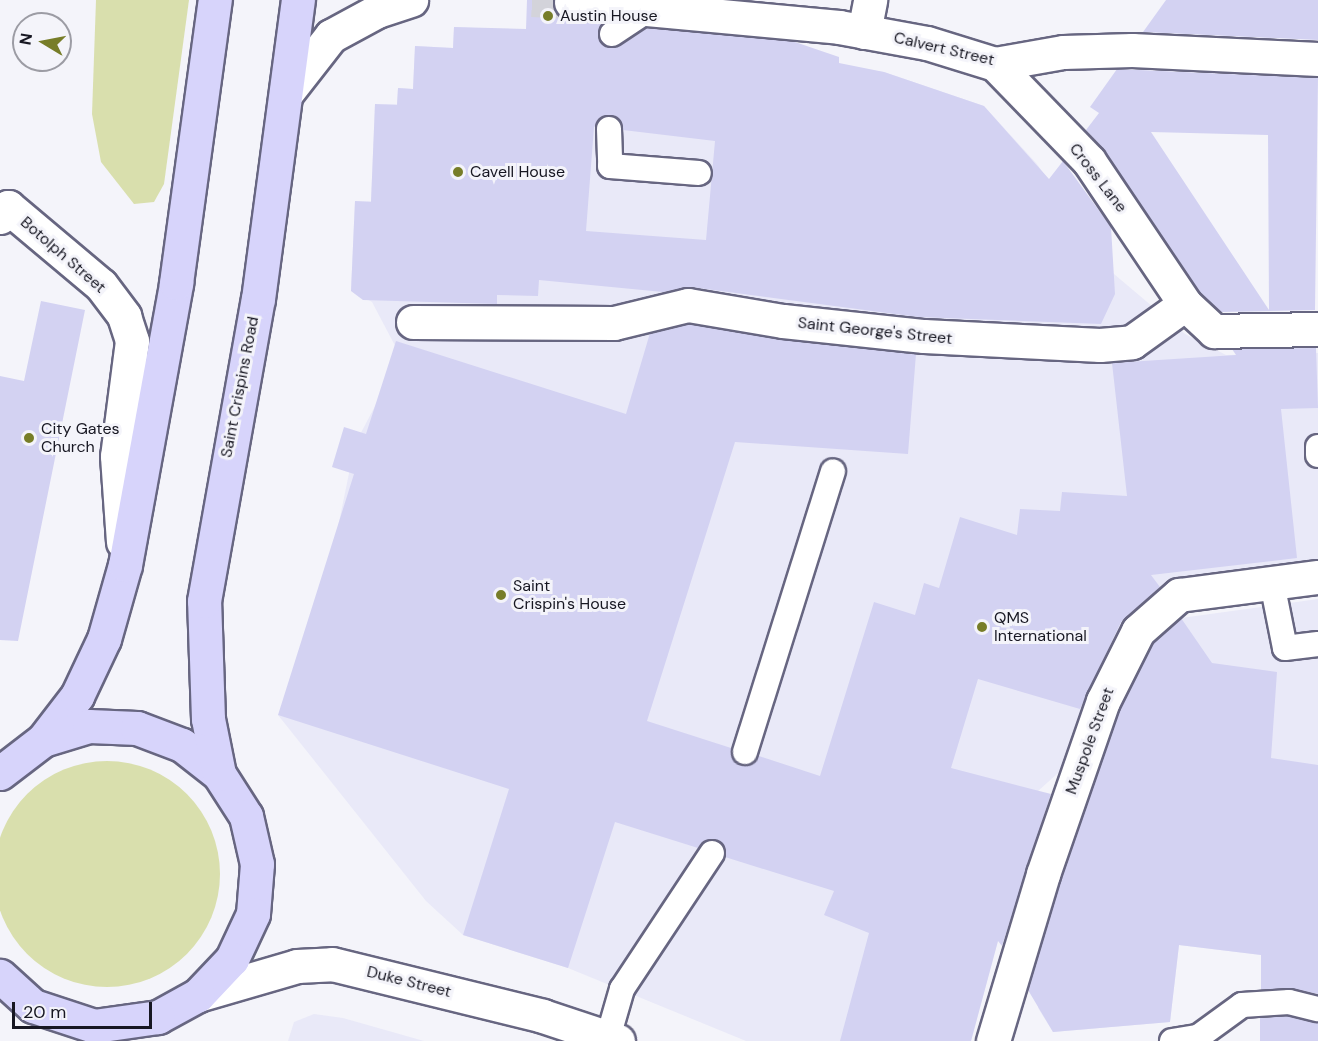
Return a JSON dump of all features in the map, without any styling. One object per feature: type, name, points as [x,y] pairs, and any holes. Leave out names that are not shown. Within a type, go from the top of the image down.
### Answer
[{"type":"main road","name":"Saint Crispins Road","points":[[0,773],[22,748],[77,696],[104,639],[125,565],[176,283],[215,0]]},
{"type":"main road","name":"Saint Crispins Road","points":[[219,774],[208,719],[204,601],[258,299],[288,91],[298,0]]},
{"type":"main road","name":"Saint Crispins Road","points":[[22,748],[89,726],[136,728],[182,745],[219,774],[246,816],[257,864],[253,914],[232,959],[198,995],[158,1017],[129,1041]]},
{"type":"main road","name":"Saint Crispins Road","points":[[0,976],[33,1006],[94,1026],[158,1017]]},
{"type":"street","points":[[288,91],[331,36],[377,11],[411,0]]},
{"type":"street","points":[[864,32],[870,0]]},
{"type":"street","name":"Calvert Street","points":[[571,2],[648,10],[711,8],[927,43],[995,64],[1063,52],[1132,50],[1318,59]]},
{"type":"street","name":"Cross Lane","points":[[995,64],[1089,161],[1185,304]]},
{"type":"street","name":"Botolph Street","points":[[0,218],[8,207],[101,285],[124,316],[132,341],[117,456],[125,565]]},
{"type":"street","name":"Saint George's Street","points":[[413,322],[614,323],[688,304],[783,321],[944,338],[1100,345],[1132,342],[1185,304]]},
{"type":"street","points":[[1185,304],[1214,331],[1318,329]]},
{"type":"street","name":"Muspole Street","points":[[993,1041],[1043,874],[1103,701],[1137,631],[1179,595],[1318,577]]},
{"type":"street","name":"Duke Street","points":[[198,995],[297,966],[332,964],[543,1016],[611,1040]]},
{"type":"lane","points":[[612,34],[648,10]]},
{"type":"lane","points":[[609,129],[609,166],[699,173]]},
{"type":"lane","points":[[1318,447],[1318,455]]},
{"type":"lane","points":[[745,752],[833,471]]},
{"type":"lane","points":[[1272,583],[1285,648],[1318,644]]},
{"type":"lane","points":[[611,1040],[622,989],[712,853]]},
{"type":"lane","points":[[1172,1041],[1198,1037],[1242,1005],[1289,1002],[1318,1009]]},
{"type":"shaded area","points":[[454,27],[658,37],[884,72],[984,106],[1037,164],[1114,274],[1185,334],[1226,355],[1318,353],[1318,575],[1177,594],[1123,691],[1181,618],[1318,599],[1318,962],[1179,945],[1170,1022],[1053,1032],[1038,1008],[1123,692],[1104,732],[1038,791],[971,1041],[746,1041],[568,968],[463,935],[426,901],[278,715],[304,693],[355,444],[401,357],[372,302],[351,291],[355,201],[371,201],[375,104],[397,104],[398,88],[413,89],[415,46],[453,48]]},
{"type":"shaded area","points":[[314,1014],[343,1018],[424,1041],[288,1041],[294,1022]]},
{"type":"green space","points":[[96,0],[189,0],[164,184],[154,202],[134,204],[101,162],[92,114]]},
{"type":"green space","points":[[107,761],[140,766],[150,770],[170,780],[187,794],[201,811],[211,831],[215,841],[220,874],[215,907],[211,917],[201,937],[187,954],[170,968],[150,978],[140,982],[107,987],[74,982],[64,978],[44,968],[27,954],[13,937],[3,917],[-1,907],[-6,874],[-1,841],[3,831],[13,811],[27,794],[44,780],[64,770],[74,766]]},
{"type":"building","points":[[527,0],[552,0],[561,18],[603,24],[598,35],[606,47],[619,46],[647,28],[792,41],[839,57],[839,63],[884,72],[984,106],[1049,179],[1063,161],[1111,227],[1115,294],[1101,324],[918,317],[691,287],[663,292],[539,280],[538,296],[497,295],[497,304],[363,300],[351,291],[355,201],[371,202],[375,104],[397,105],[398,88],[413,89],[415,46],[453,48],[454,27],[526,29]],"holes":[[[609,115],[621,121],[623,130],[715,141],[706,240],[586,231],[594,127]]]},
{"type":"building","points":[[1166,0],[1318,0],[1318,40],[1143,32]]},
{"type":"building","points":[[1117,69],[1318,78],[1315,310],[1221,312],[1199,292],[1105,151],[1086,130],[1099,113],[1090,107]],"holes":[[[1151,132],[1268,135],[1269,310]]]},
{"type":"building","name":"City Gates Church","points":[[41,301],[85,310],[18,641],[0,640],[0,376],[24,381]]},
{"type":"building","name":"Saint Crispin's House","points":[[689,324],[916,354],[908,454],[735,442],[647,721],[731,748],[734,761],[741,766],[754,763],[759,756],[820,776],[874,602],[915,615],[924,583],[939,588],[960,517],[1017,535],[1020,509],[1060,511],[1062,492],[1127,496],[1112,363],[1236,355],[1232,349],[1316,348],[1318,408],[1281,409],[1297,558],[1151,575],[1160,587],[1121,622],[1080,709],[978,679],[951,768],[1051,794],[1002,946],[998,941],[971,1041],[840,1041],[869,933],[824,915],[834,891],[725,857],[724,846],[713,839],[698,848],[615,822],[568,968],[463,935],[509,789],[278,715],[354,474],[332,467],[344,427],[366,434],[396,341],[626,414],[650,333]]},
{"type":"building","points":[[1181,618],[1212,663],[1277,672],[1271,758],[1318,765],[1318,994],[1288,988],[1261,990],[1261,955],[1179,945],[1170,1022],[1053,1032],[1028,990],[1061,880],[1120,708],[1153,643]]},
{"type":"building","points":[[1288,1016],[1318,1023],[1318,1041],[1260,1041],[1260,1018]]},
{"type":"tunnel","points":[[532,0],[571,2]]},
{"type":"place","name":"Austin House","points":[[548,16]]},
{"type":"place","name":"Cavell House","points":[[458,172]]},
{"type":"place","name":"City Gates Church","points":[[29,438]]},
{"type":"place","name":"Saint Crispin's House","points":[[501,595]]},
{"type":"place","name":"QMS International","points":[[982,627]]}]
